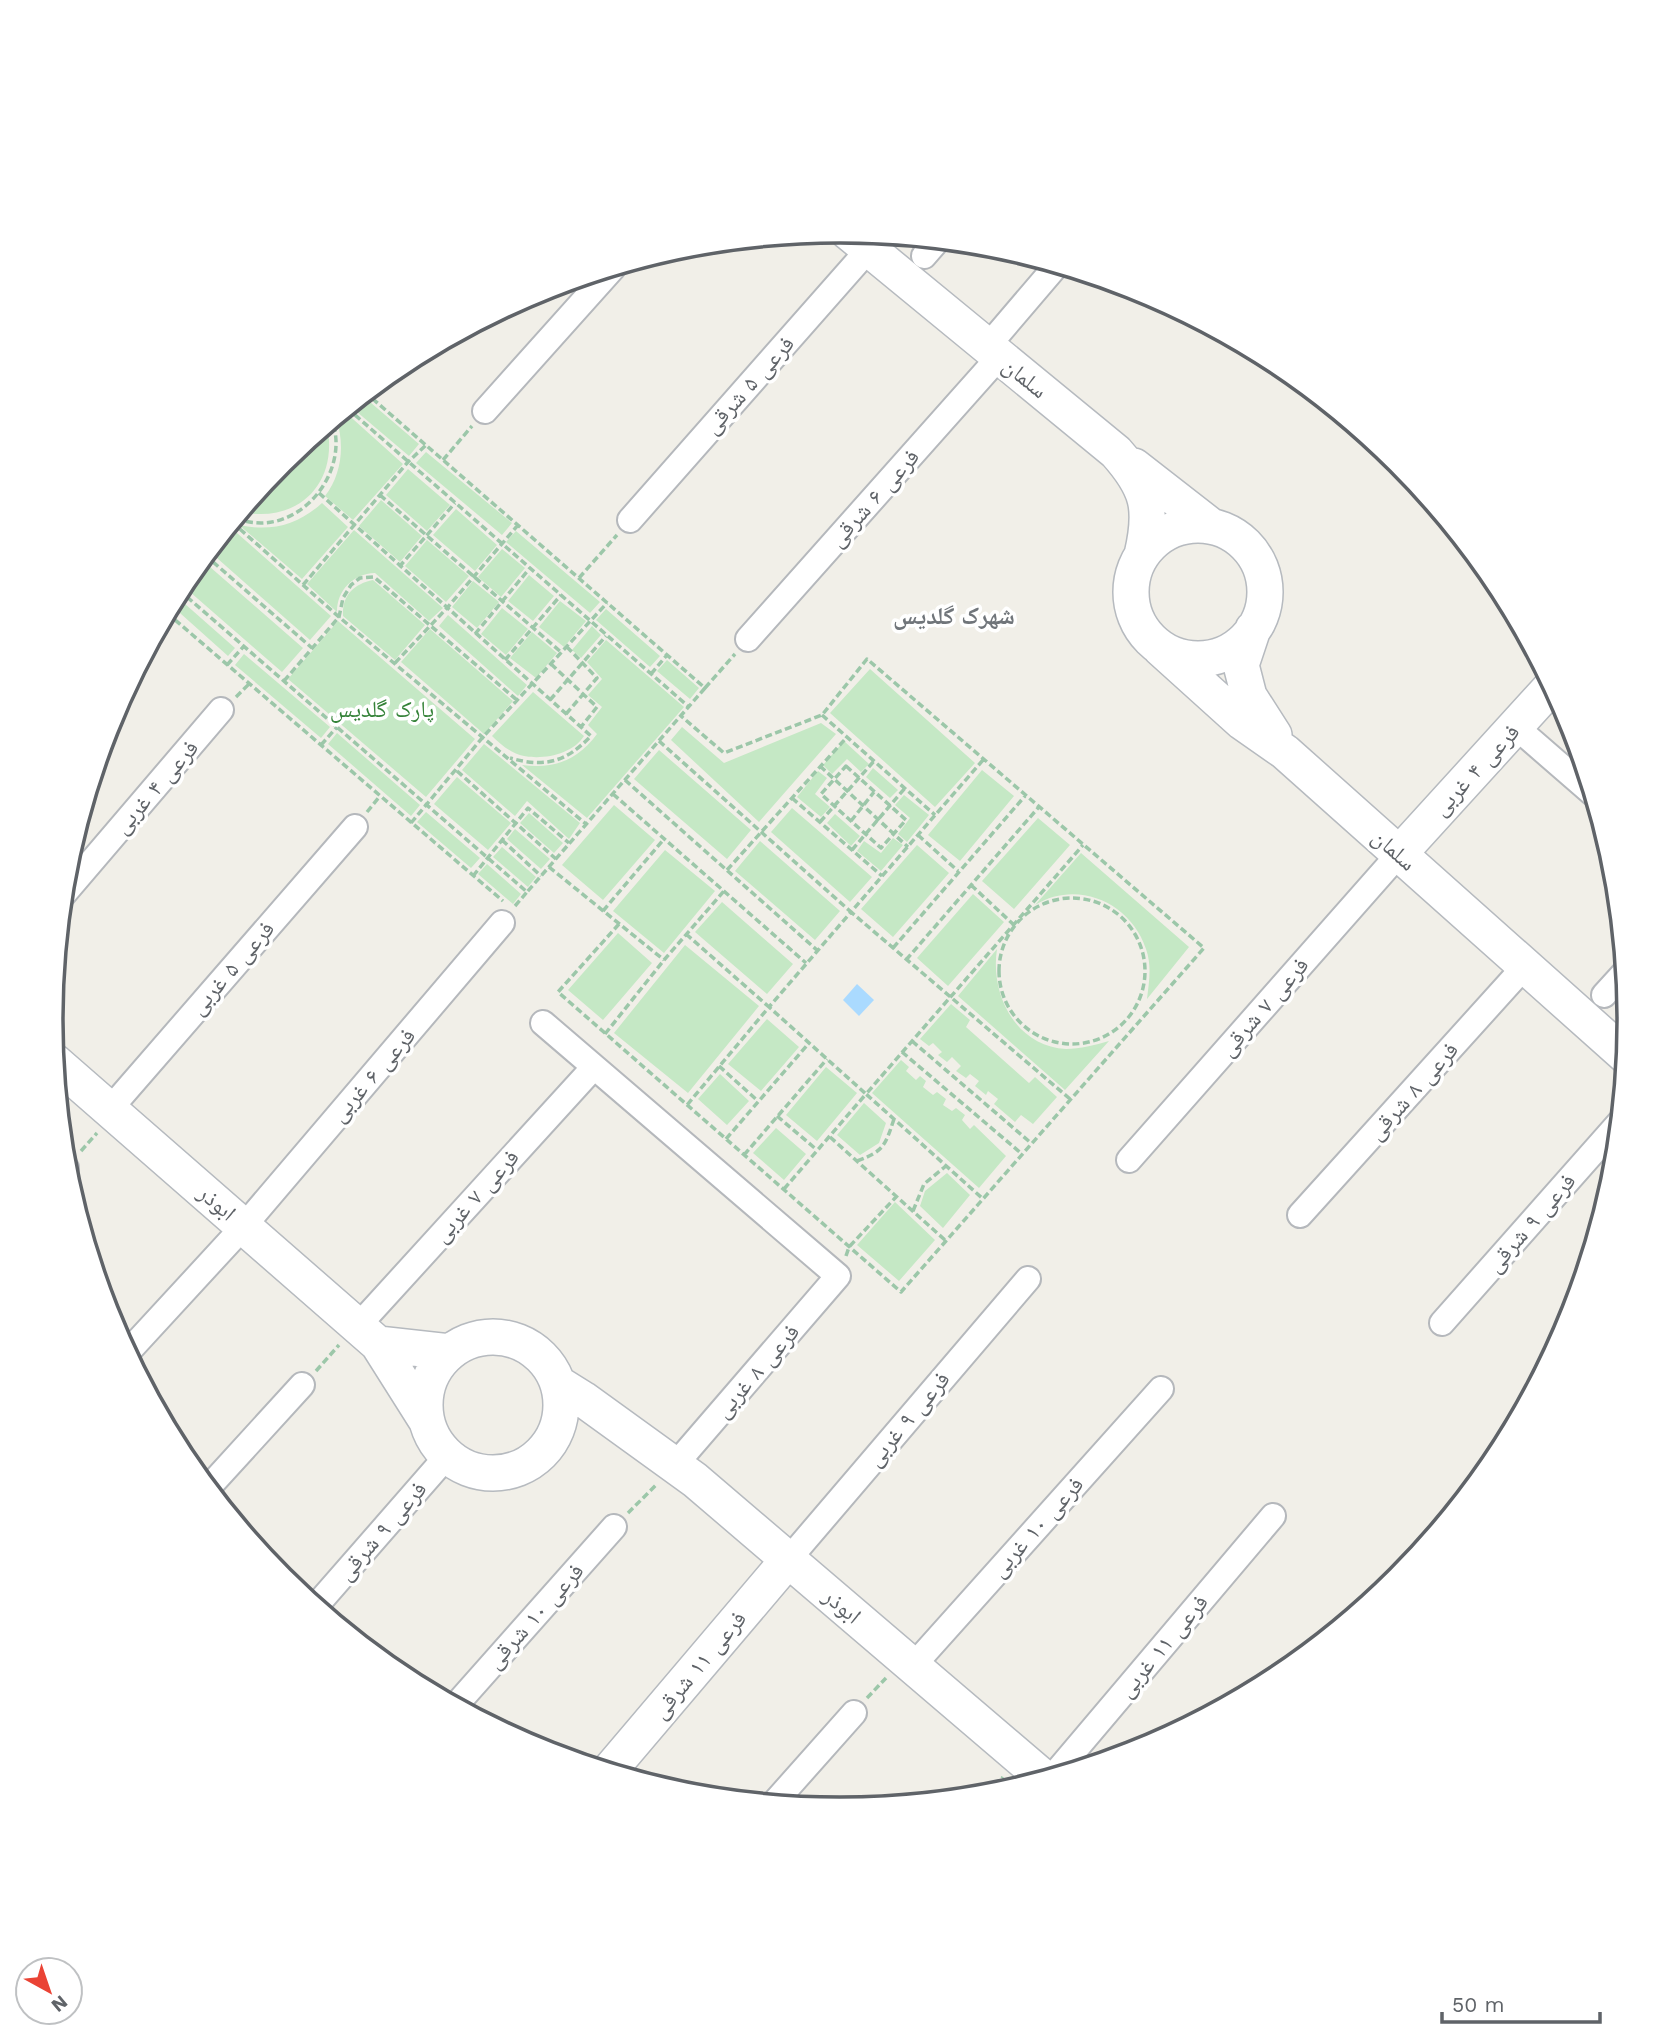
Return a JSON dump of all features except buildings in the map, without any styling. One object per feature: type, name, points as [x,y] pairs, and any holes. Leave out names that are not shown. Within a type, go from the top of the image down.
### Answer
[{"type":"street","name":"فرعی ۵ شرقی","points":[[630,520],[856,244]]},
{"type":"street","name":"سلمان","points":[[861,244],[1116,452],[1135,473],[1146,499],[1148,527],[1142,555]]},
{"type":"street","name":"فرعی ۶ شرقی","points":[[748,639],[993,352],[1052,272]]},
{"type":"street","points":[[485,411],[602,280]]},
{"type":"street","points":[[1116,452],[1211,526],[1231,534],[1248,548],[1260,566],[1265,587],[1262,609],[1241,665],[1249,696],[1285,752]]},
{"type":"street","points":[[1211,526],[1191,525],[1172,530],[1155,540],[1142,555],[1133,574],[1130,595],[1135,615],[1145,634],[1160,648],[1179,657],[1200,659],[1221,655],[1239,645],[1253,629]]},
{"type":"street","name":"سلمان","points":[[1160,648],[1242,722],[1285,752],[1616,1047]]},
{"type":"street","name":"فرعی ۴ غربی","points":[[1399,854],[1545,694]]},
{"type":"street","name":"فرعی ۴ غربی","points":[[76,880],[221,710]]},
{"type":"street","points":[[1516,727],[1580,782]]},
{"type":"street","name":"فرعی ۵ غربی","points":[[112,1112],[355,827]]},
{"type":"street","name":"فرعی ۷ شرقی","points":[[1129,1160],[1399,854]]},
{"type":"street","name":"فرعی ۶ غربی","points":[[244,1226],[503,912]]},
{"type":"street","name":"فرعی ۸ شرقی","points":[[1300,1215],[1525,966]]},
{"type":"street","points":[[1604,995],[1616,982]]},
{"type":"street","points":[[543,1023],[594,1067]]},
{"type":"street","name":"فرعی ۸ غربی","points":[[594,1067],[838,1276],[675,1465]]},
{"type":"street","name":"فرعی ۷ غربی","points":[[368,1335],[594,1067]]},
{"type":"street","name":"ابوذر","points":[[65,1071],[368,1335],[426,1420]]},
{"type":"street","name":"فرعی ۹ شرقی","points":[[1443,1323],[1608,1136]]},
{"type":"street","points":[[134,1345],[244,1226]]},
{"type":"street","name":"فرعی ۹ غربی","points":[[788,1560],[1028,1279]]},
{"type":"street","points":[[368,1335],[450,1352]]},
{"type":"street","points":[[491,1336],[513,1339],[533,1349],[549,1364],[559,1384],[561,1420],[554,1437],[542,1453],[525,1465],[505,1472],[484,1473],[464,1467],[447,1456],[434,1440],[426,1420],[425,1401],[429,1382],[437,1366],[450,1352],[469,1340],[491,1336]]},
{"type":"street","name":"ابوذر","points":[[559,1384],[675,1465],[1037,1772]]},
{"type":"street","points":[[215,1480],[302,1385]]},
{"type":"street","name":"فرعی ۱۰ غربی","points":[[908,1662],[1161,1389]]},
{"type":"street","points":[[554,1437],[608,1427],[636,1437]]},
{"type":"street","name":"فرعی ۹ شرقی","points":[[322,1599],[447,1456]]},
{"type":"street","name":"فرعی ۱۱ غربی","points":[[1062,1765],[1273,1516]]},
{"type":"street","name":"فرعی ۱۰ شرقی","points":[[462,1699],[614,1527]]},
{"type":"street","name":"فرعی ۱۱ شرقی","points":[[616,1764],[788,1560]]},
{"type":"street","points":[[782,1794],[854,1713]]},
{"type":"path","points":[[373,399],[705,688]]},
{"type":"path","points":[[443,460],[485,411]]},
{"type":"path","points":[[354,414],[689,707]]},
{"type":"path","points":[[247,519],[266,522],[289,516],[310,503],[327,483],[336,458],[336,430]]},
{"type":"path","points":[[303,585],[408,462],[426,445]]},
{"type":"path","points":[[319,493],[592,736],[569,757],[552,762],[537,763],[507,757]]},
{"type":"path","points":[[380,495],[562,653]]},
{"type":"path","points":[[399,566],[455,503]]},
{"type":"path","points":[[579,579],[630,520]]},
{"type":"path","points":[[395,663],[518,525]]},
{"type":"path","points":[[239,528],[339,617],[586,824]]},
{"type":"path","points":[[213,562],[312,648]]},
{"type":"path","points":[[475,634],[530,568]]},
{"type":"path","points":[[284,681],[339,617],[342,598],[351,585],[360,578],[374,577],[519,701]]},
{"type":"path","points":[[505,660],[561,595]]},
{"type":"path","points":[[188,597],[527,892],[748,639]]},
{"type":"path","points":[[411,823],[483,737],[607,603]]},
{"type":"path","points":[[174,619],[473,876],[503,912]]},
{"type":"path","points":[[550,700],[607,635]]},
{"type":"path","points":[[227,665],[244,646]]},
{"type":"path","points":[[566,714],[597,678],[567,647]]},
{"type":"path","points":[[651,674],[667,655]]},
{"type":"path","points":[[619,924],[558,992],[901,1292],[1204,948],[867,659],[822,715],[724,753],[681,716]]},
{"type":"path","points":[[551,664],[597,706],[580,728]]},
{"type":"path","points":[[822,715],[935,815]]},
{"type":"path","points":[[321,745],[337,727]]},
{"type":"path","points":[[727,870],[846,737]]},
{"type":"path","points":[[659,741],[851,912],[1070,1100]]},
{"type":"path","points":[[687,1105],[768,1007],[983,760]]},
{"type":"path","points":[[820,822],[874,761]]},
{"type":"path","points":[[820,766],[908,846]]},
{"type":"path","points":[[846,766],[859,778],[906,820],[881,848],[821,794],[846,766]]},
{"type":"path","points":[[457,771],[556,859]]},
{"type":"path","points":[[625,780],[818,951]]},
{"type":"path","points":[[852,850],[905,789]]},
{"type":"path","points":[[851,821],[874,792]]},
{"type":"path","points":[[612,794],[807,963]]},
{"type":"path","points":[[893,948],[1025,796]]},
{"type":"path","points":[[792,798],[882,876]]},
{"type":"path","points":[[473,876],[528,808],[569,844]]},
{"type":"path","points":[[906,960],[1038,808]]},
{"type":"path","points":[[918,835],[958,872]]},
{"type":"path","points":[[603,911],[664,839]]},
{"type":"path","points":[[502,840],[541,876]]},
{"type":"path","points":[[784,1189],[1083,845]]},
{"type":"path","points":[[549,867],[664,960]]},
{"type":"path","points":[[971,885],[1014,925]]},
{"type":"path","points":[[605,1034],[724,891]]},
{"type":"path","points":[[1077,897],[1100,902],[1120,914],[1135,932],[1144,953],[1146,976],[1140,999],[1128,1019],[1108,1035],[1084,1044],[1059,1044],[1035,1035],[1016,1019],[1003,997],[998,972],[1002,947],[1014,925],[1032,909],[1053,899],[1077,897]]},
{"type":"path","points":[[686,934],[983,1199]]},
{"type":"path","points":[[1128,1019],[1135,1025]]},
{"type":"path","points":[[912,1041],[1031,1143]]},
{"type":"path","points":[[726,1139],[808,1043]]},
{"type":"path","points":[[902,1052],[1022,1154]]},
{"type":"path","points":[[744,1154],[827,1059]]},
{"type":"path","points":[[719,1066],[758,1101]]},
{"type":"path","points":[[75,1156],[112,1112]]},
{"type":"path","points":[[777,1116],[817,1150]]},
{"type":"path","points":[[857,1161],[877,1153],[885,1146],[894,1119]]},
{"type":"path","points":[[830,1137],[946,1241]]},
{"type":"path","points":[[912,1211],[924,1184],[946,1166]]},
{"type":"path","points":[[849,1247],[897,1197]]},
{"type":"path","points":[[302,1385],[368,1335]]},
{"type":"path","points":[[614,1527],[675,1465]]},
{"type":"path","points":[[854,1713],[908,1662]]},
{"type":"green space","points":[[370,402],[419,444],[409,456],[357,412]]},
{"type":"green space","points":[[351,417],[403,464],[353,520],[325,496],[338,469],[341,448],[339,428]]},
{"type":"green space","points":[[328,436],[327,465],[310,495],[281,512],[252,513]]},
{"type":"green space","points":[[426,452],[512,523],[502,535],[416,463]]},
{"type":"green space","points":[[408,469],[450,505],[427,531],[386,495]]},
{"type":"green space","points":[[381,500],[422,536],[400,562],[359,526]]},
{"type":"green space","points":[[322,503],[348,527],[302,579],[241,527],[262,528],[284,525],[313,511]]},
{"type":"green space","points":[[456,509],[497,545],[475,571],[433,535]]},
{"type":"green space","points":[[354,530],[443,608],[429,621],[375,573],[360,576],[343,590],[337,612],[307,584]]},
{"type":"green space","points":[[516,531],[600,602],[590,613],[506,542]]},
{"type":"green space","name":"پارک گلدیس","points":[[236,532],[331,616],[310,640],[216,557]]},
{"type":"green space","points":[[427,540],[469,576],[446,602],[405,566]]},
{"type":"green space","points":[[502,549],[525,568],[501,597],[478,577]]},
{"type":"green space","name":"پارک گلدیس","points":[[210,567],[303,648],[282,672],[191,593]]},
{"type":"green space","points":[[529,575],[554,596],[533,621],[508,601]]},
{"type":"green space","name":"پارک گلدیس","points":[[373,580],[425,625],[395,660],[343,616],[350,592],[360,584]]},
{"type":"green space","points":[[473,581],[499,602],[477,628],[452,607]]},
{"type":"green space","points":[[560,601],[586,621],[564,647],[539,627]]},
{"type":"green space","points":[[184,603],[235,648],[228,656],[179,612]]},
{"type":"green space","points":[[502,608],[528,629],[506,655],[481,634]]},
{"type":"green space","points":[[606,609],[660,656],[650,667],[596,620]]},
{"type":"green space","name":"پارک گلدیس","points":[[448,615],[527,685],[518,696],[439,626]]},
{"type":"green space","name":"پارک گلدیس","points":[[338,621],[475,739],[426,797],[288,679]]},
{"type":"green space","points":[[592,626],[601,635],[581,658],[572,650]]},
{"type":"green space","name":"پارک گلدیس","points":[[430,629],[513,701],[484,734],[401,662]]},
{"type":"green space","points":[[532,632],[557,653],[536,678],[510,658]]},
{"type":"green space","points":[[606,640],[684,707],[587,818],[522,765],[544,766],[564,761],[581,751],[597,734],[588,725],[602,707],[588,695],[602,679],[587,662]]},
{"type":"green space","name":"پارک گلدیس","points":[[244,654],[330,727],[321,738],[235,665]]},
{"type":"green space","points":[[667,660],[699,688],[690,699],[657,671]]},
{"type":"green space","points":[[870,669],[975,763],[935,807],[830,713]]},
{"type":"green space","name":"پارک گلدیس","points":[[533,692],[584,736],[573,747],[549,756],[532,757],[511,751],[492,736]]},
{"type":"green space","points":[[821,723],[836,734],[759,822],[671,740],[682,727],[724,763]]},
{"type":"green space","name":"پارک گلدیس","points":[[337,733],[420,805],[411,816],[328,744]]},
{"type":"green space","points":[[844,741],[869,764],[861,772],[847,759],[832,774],[823,765]]},
{"type":"green space","name":"پارک گلدیس","points":[[484,744],[580,823],[569,839],[527,801],[515,816],[462,770]]},
{"type":"green space","points":[[659,750],[751,830],[727,859],[634,779]]},
{"type":"green space","points":[[873,768],[898,790],[890,798],[866,777]]},
{"type":"green space","points":[[982,770],[1014,796],[960,861],[928,835]]},
{"type":"green space","points":[[818,771],[827,778],[815,794],[830,807],[821,817],[797,797]]},
{"type":"green space","name":"پارک گلدیس","points":[[457,777],[511,823],[488,850],[434,804]]},
{"type":"green space","points":[[904,795],[929,815],[907,842],[898,834],[910,818],[895,805]]},
{"type":"green space","points":[[614,805],[655,840],[603,900],[562,865]]},
{"type":"green space","points":[[792,808],[872,877],[850,902],[771,832]]},
{"type":"green space","points":[[426,812],[480,858],[471,868],[417,822]]},
{"type":"green space","points":[[529,813],[563,843],[554,853],[520,823]]},
{"type":"green space","points":[[835,814],[860,836],[851,846],[827,823]]},
{"type":"green space","points":[[1038,818],[1070,845],[1014,909],[982,881]]},
{"type":"green space","points":[[515,829],[550,859],[541,869],[507,839]]},
{"type":"green space","points":[[893,838],[903,845],[881,871],[857,851],[864,841],[881,853]]},
{"type":"green space","points":[[760,841],[840,911],[815,940],[735,871]]},
{"type":"green space","points":[[917,845],[949,873],[893,937],[861,909]]},
{"type":"green space","points":[[502,847],[536,877],[528,887],[493,857]]},
{"type":"green space","points":[[665,850],[715,891],[664,953],[613,911]]},
{"type":"green space","points":[[1081,853],[1189,947],[1147,999],[1149,968],[1146,949],[1139,933],[1116,908],[1085,895],[1068,894],[1035,905]]},
{"type":"green space","points":[[487,864],[521,894],[513,904],[478,874]]},
{"type":"green space","points":[[973,894],[1004,922],[948,986],[917,958]]},
{"type":"green space","points":[[722,902],[793,964],[767,994],[695,932]]},
{"type":"green space","points":[[618,933],[652,963],[603,1020],[568,990]]},
{"type":"green space","points":[[685,945],[759,1006],[688,1093],[614,1033]]},
{"type":"green space","points":[[997,949],[996,966],[1002,1000],[1020,1028],[1048,1046],[1066,1049],[1109,1041],[1065,1090],[958,996]]},
{"type":"green space","points":[[951,1004],[970,1020],[966,1027],[1029,1083],[1035,1077],[1057,1097],[1033,1124],[1021,1115],[1015,1122],[994,1104],[998,1099],[988,1091],[986,1095],[975,1086],[979,1081],[970,1074],[966,1078],[956,1071],[961,1066],[952,1057],[947,1062],[938,1055],[942,1052],[933,1043],[929,1046],[920,1039]]},
{"type":"green space","points":[[767,1019],[799,1047],[761,1091],[728,1064]]},
{"type":"green space","points":[[901,1060],[909,1067],[906,1071],[916,1080],[920,1076],[926,1081],[923,1087],[933,1095],[937,1092],[946,1099],[943,1105],[952,1111],[956,1108],[965,1115],[962,1120],[970,1129],[974,1125],[1006,1156],[979,1188],[872,1093]]},
{"type":"green space","points":[[826,1067],[857,1093],[817,1141],[786,1115]]},
{"type":"green space","points":[[720,1074],[749,1101],[727,1125],[698,1099]]},
{"type":"green space","points":[[864,1103],[886,1123],[879,1143],[860,1155],[837,1135]]},
{"type":"green space","points":[[776,1128],[806,1154],[784,1180],[753,1153]]},
{"type":"green space","points":[[947,1173],[970,1195],[943,1228],[920,1206],[925,1191]]},
{"type":"green space","points":[[895,1202],[935,1240],[899,1281],[857,1245]]},
{"type":"water","points":[[857,984],[874,1000],[859,1016],[843,1000]]},
{"type":"district","name":"شهرک گلدیس","points":[[954,616]]}]
